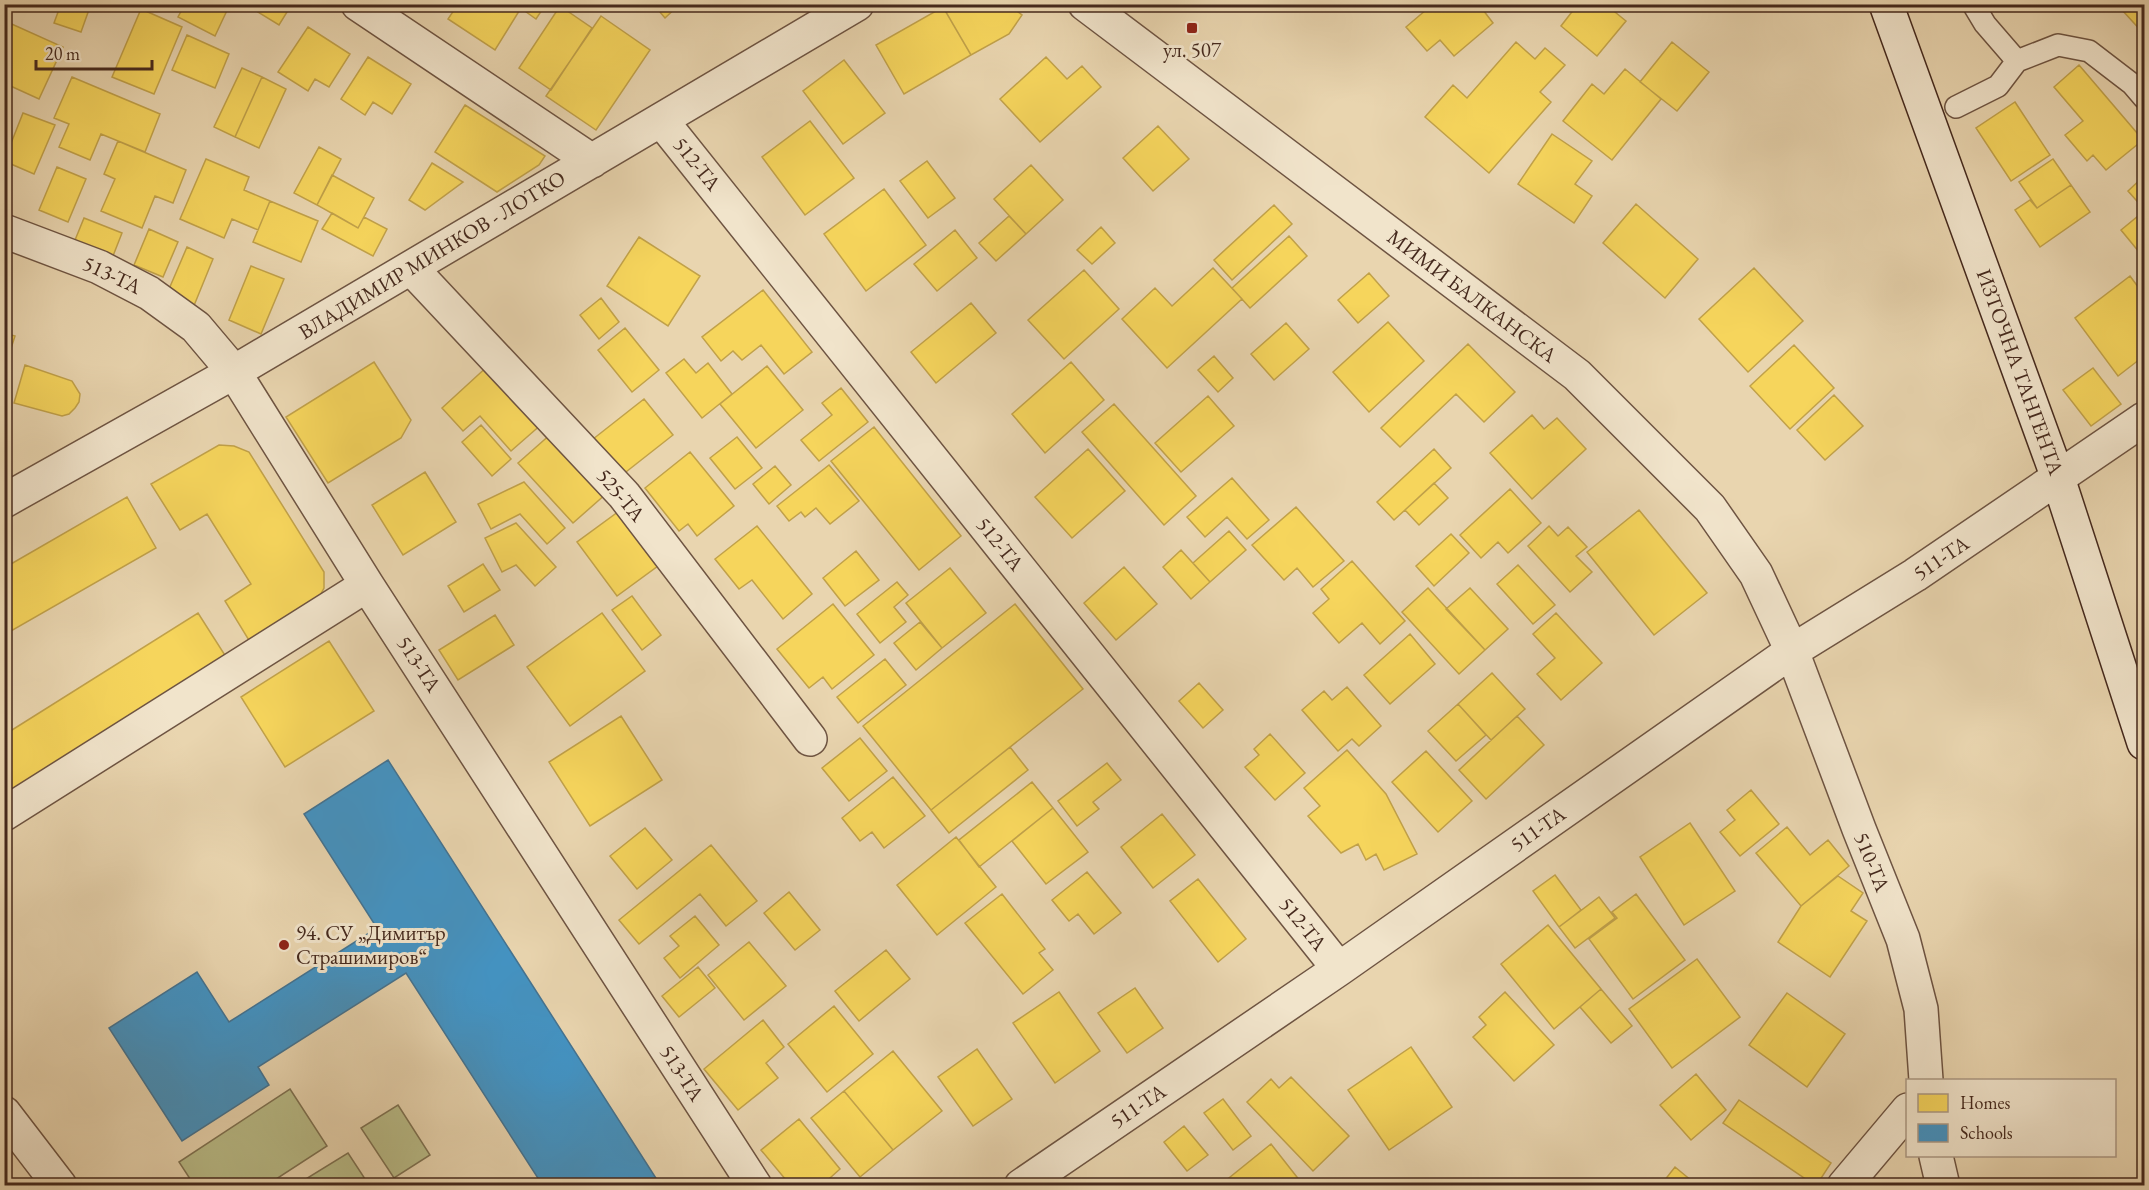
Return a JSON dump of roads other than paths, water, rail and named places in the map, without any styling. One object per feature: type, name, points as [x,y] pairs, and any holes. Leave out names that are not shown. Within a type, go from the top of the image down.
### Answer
[{"type":"street","points":[[358,4],[592,160]]},
{"type":"street","name":"ВЛАДИМИР МИНКОВ - ЛОТКО","points":[[4,501],[234,372],[857,4]]},
{"type":"street","name":"МИМИ БАЛКАНСКА","points":[[1085,4],[1577,375],[1710,508],[1755,574],[1792,651]]},
{"type":"street","name":"ИЗТОЧНА ТАНГЕНТА","points":[[1886,4],[2058,478],[2145,743]]},
{"type":"street","name":"512-ТА","points":[[661,120],[1339,969]]},
{"type":"street","name":"513-ТА","points":[[4,231],[99,267],[149,293],[196,327],[234,372],[367,585],[755,1185]]},
{"type":"street","name":"525-ТА","points":[[411,268],[624,495],[810,739]]},
{"type":"street","name":"511-ТА","points":[[1021,1185],[1339,969],[1792,651],[1915,575],[2145,419]]},
{"type":"street","points":[[4,814],[367,585]]},
{"type":"street","name":"510-ТА","points":[[1792,651],[1903,939],[1921,1009],[1926,1079]]},
{"type":"street","points":[[1844,1185],[1906,1112]]},
{"type":"street","points":[[4,1113],[60,1185]]},
{"type":"street","points":[[1936,1157],[1943,1185]]},
{"type":"lane","points":[[1973,4],[1984,24],[2018,61]]},
{"type":"lane","points":[[1956,107],[1998,86],[2018,61],[2058,45],[2090,51],[2132,84],[2145,98]]},
{"type":"place","name":"ул. 507","points":[[1192,28]]},
{"type":"place","name":"94. СУ „Димитър Страшимиров“","points":[[284,945]]}]
